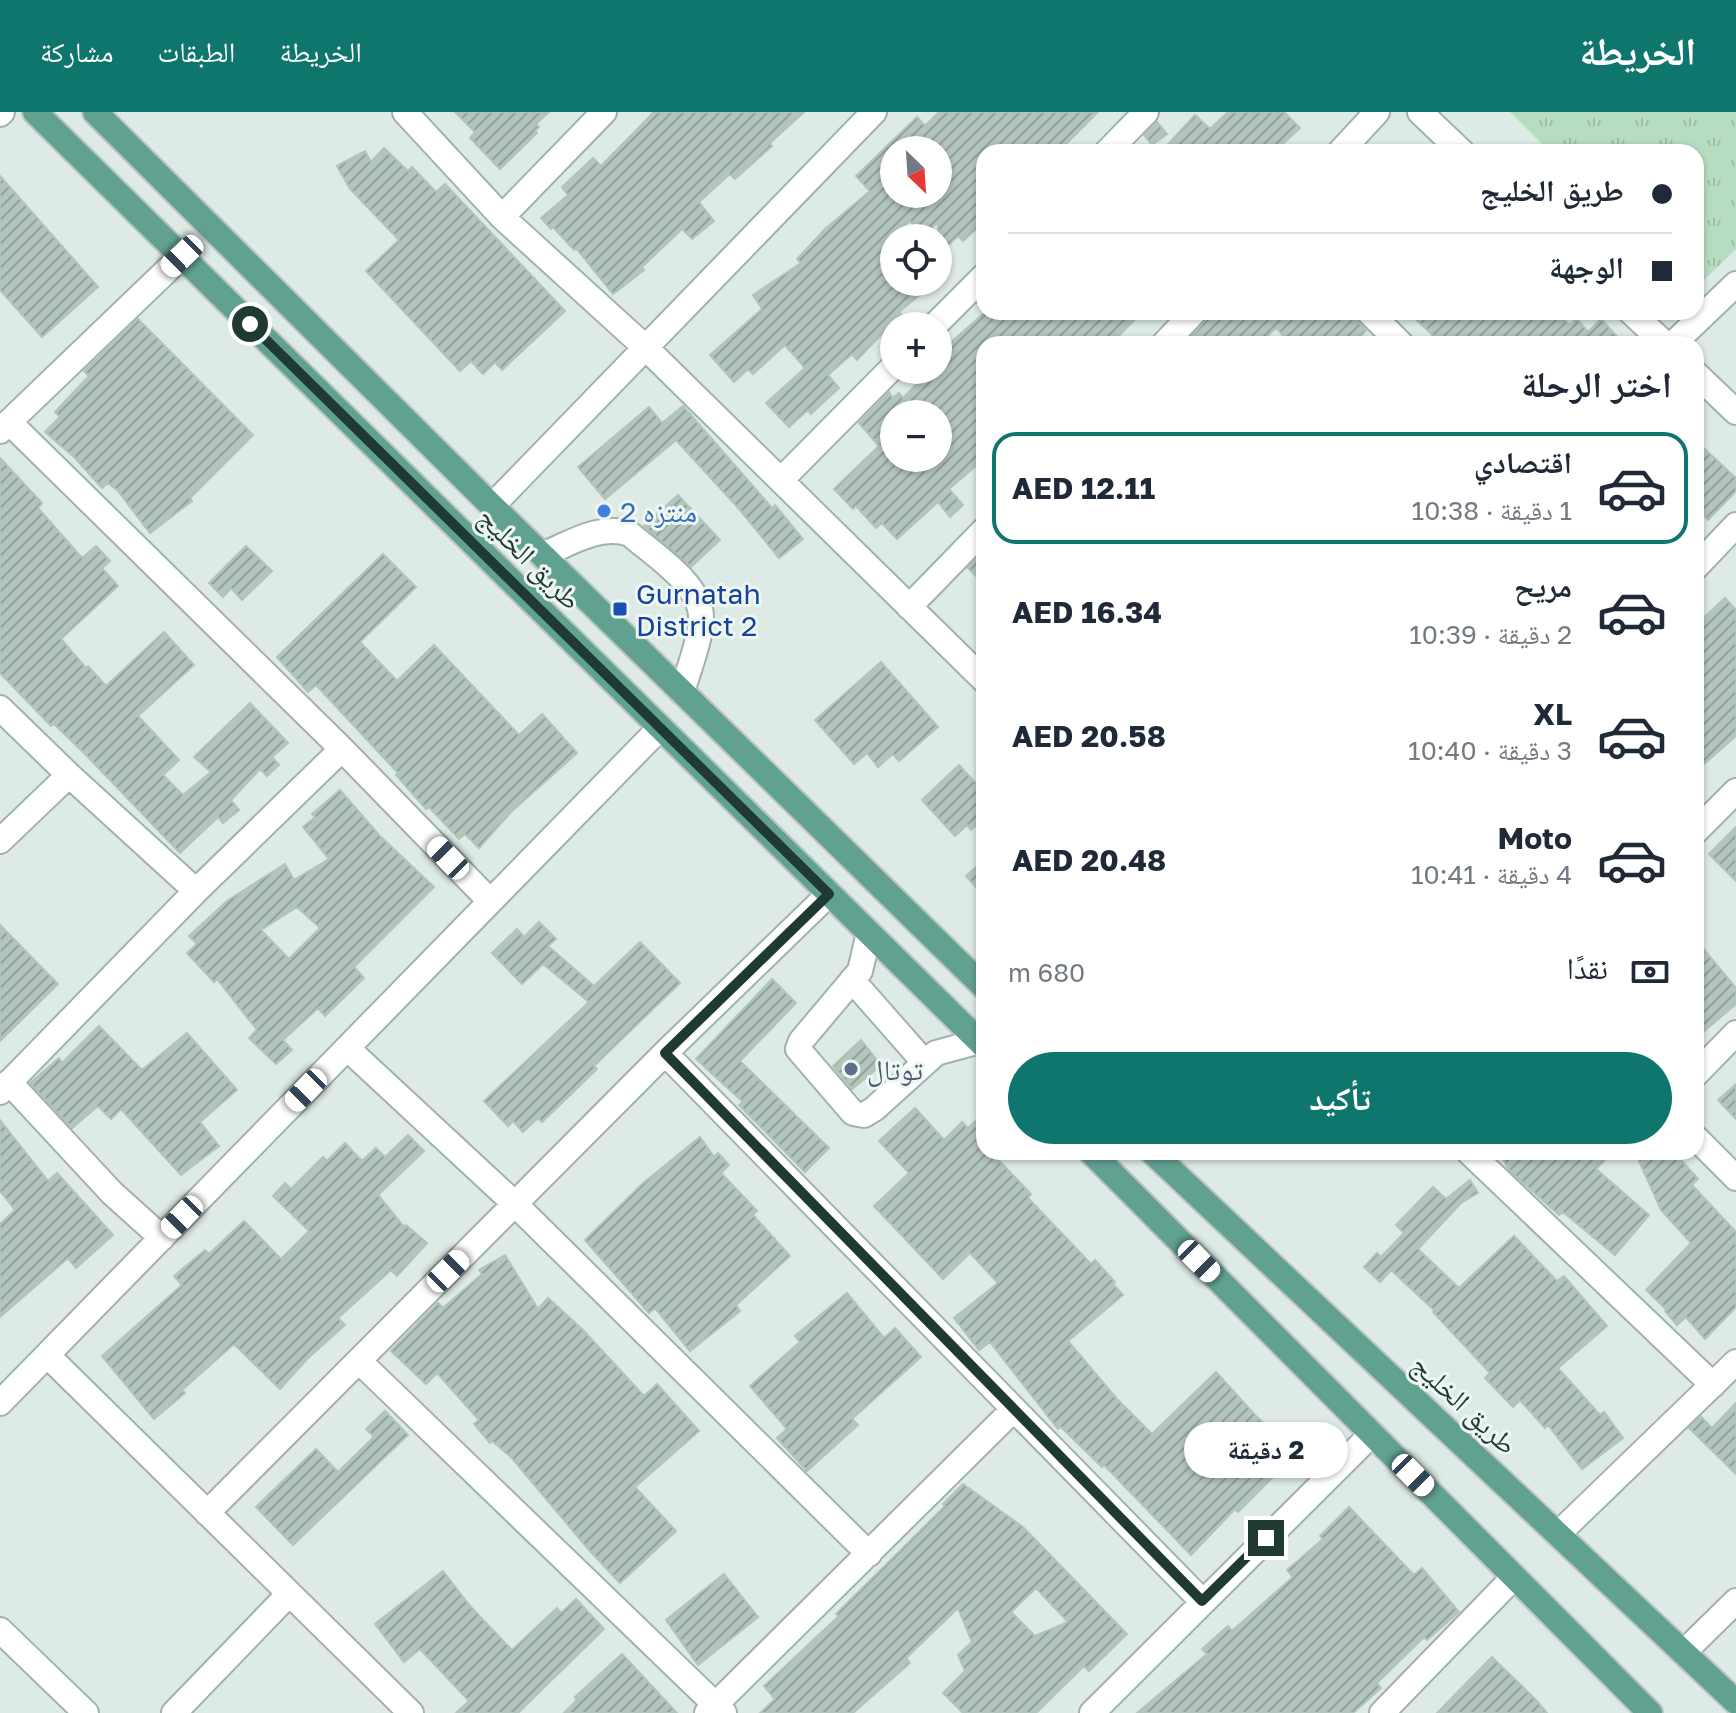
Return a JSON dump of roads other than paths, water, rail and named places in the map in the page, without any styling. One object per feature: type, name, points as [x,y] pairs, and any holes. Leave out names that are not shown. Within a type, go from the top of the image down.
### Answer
[{"type":"main road","name":"طريق الخليج","points":[[35,112],[976,1038]]},
{"type":"main road","name":"طريق الخليج","points":[[95,112],[976,979]]},
{"type":"main road","points":[[1099,1160],[1650,1713]]},
{"type":"main road","name":"طريق الخليج","points":[[1161,1160],[1736,1702]]},
{"type":"street","points":[[405,112],[502,217],[646,348],[976,672]]},
{"type":"street","points":[[502,217],[604,112]]},
{"type":"street","points":[[492,506],[874,112]]},
{"type":"street","points":[[1115,144],[1146,112]]},
{"type":"street","points":[[1347,144],[1377,112]]},
{"type":"street","points":[[1420,112],[1454,144]]},
{"type":"street","points":[[182,256],[4,426],[342,749],[490,901]]},
{"type":"street","points":[[948,312],[976,284]]},
{"type":"street","points":[[1704,314],[1736,284]]},
{"type":"street","points":[[1172,336],[1186,320]]},
{"type":"street","points":[[1377,320],[1393,336]]},
{"type":"street","points":[[1640,320],[1656,336]]},
{"type":"street","points":[[1681,336],[1698,320]]},
{"type":"street","points":[[781,480],[880,380]]},
{"type":"street","points":[[1704,382],[1736,412]]},
{"type":"street","points":[[1704,559],[1736,525]]},
{"type":"street","points":[[542,555],[604,530],[618,530],[630,534],[691,588],[699,602],[701,620],[682,692]]},
{"type":"street","points":[[909,607],[976,538]]},
{"type":"street","points":[[0,708],[196,891]]},
{"type":"street","points":[[0,1403],[660,728]]},
{"type":"street","points":[[162,1238],[5,1087],[196,891],[342,749]]},
{"type":"street","points":[[0,841],[69,775]]},
{"type":"street","points":[[1704,823],[1736,791]]},
{"type":"street","points":[[207,1513],[665,1053],[829,894]]},
{"type":"street","points":[[869,933],[860,971],[801,1041],[798,1049],[853,1113],[864,1115],[874,1109],[936,1053],[976,1045]]},
{"type":"street","points":[[852,980],[925,1063]]},
{"type":"street","points":[[1704,1066],[1736,1033]]},
{"type":"street","points":[[347,1048],[515,1204],[869,1554]]},
{"type":"street","points":[[665,1053],[1202,1601]]},
{"type":"street","points":[[1704,1146],[1736,1178]]},
{"type":"street","points":[[1477,1160],[1713,1385]]},
{"type":"street","points":[[47,1355],[411,1713]]},
{"type":"street","points":[[359,1361],[715,1710],[1014,1409]]},
{"type":"street","points":[[1559,1533],[1736,1362]]},
{"type":"street","points":[[1092,1713],[1372,1434]]},
{"type":"street","points":[[1382,1713],[1514,1577]]},
{"type":"street","points":[[174,1713],[289,1594]]},
{"type":"street","points":[[1684,1652],[1736,1601]]},
{"type":"street","points":[[0,1630],[86,1713]]},
{"type":"place","name":"منتزه 2","points":[[604,511]]},
{"type":"place","name":"Gurnatah District 2","points":[[620,609]]},
{"type":"place","name":"توتال","points":[[851,1069]]}]
